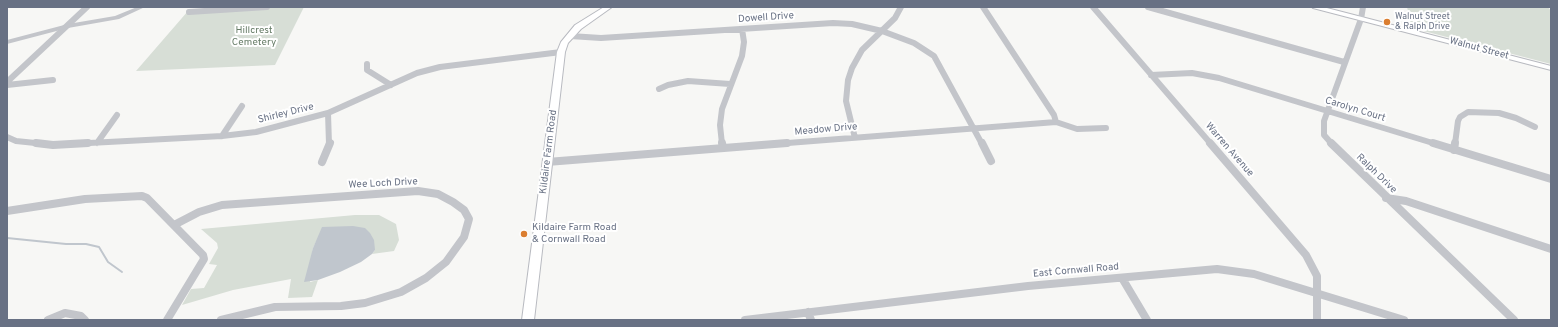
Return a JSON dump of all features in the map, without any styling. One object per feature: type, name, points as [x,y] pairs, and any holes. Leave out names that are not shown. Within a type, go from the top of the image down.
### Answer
[{"type":"main road","name":"Kildaire Farm Road","points":[[528,320],[561,52],[570,36],[578,27],[609,7]]},
{"type":"main road","name":"Walnut Street","points":[[1315,7],[1551,68]]},
{"type":"street","points":[[7,83],[87,7]]},
{"type":"street","points":[[7,42],[68,26],[117,18],[142,7]]},
{"type":"street","points":[[189,12],[267,7]]},
{"type":"street","points":[[855,138],[846,101],[848,80],[862,50],[895,18],[901,7]]},
{"type":"street","points":[[983,7],[1052,111],[1056,122]]},
{"type":"street","name":"Warren Avenue","points":[[1093,7],[1306,255],[1316,270],[1318,293],[1317,320]]},
{"type":"street","points":[[1148,7],[1344,62]]},
{"type":"street","name":"Ralph Drive","points":[[1363,7],[1361,19],[1344,62],[1323,125],[1327,140],[1514,320]]},
{"type":"street","name":"Dowell Drive","points":[[570,36],[601,38],[840,23],[882,31],[914,43],[934,56],[943,70],[991,161]]},
{"type":"street","points":[[723,148],[721,115],[723,100],[742,56],[744,42],[742,29]]},
{"type":"street","name":"Shirley Drive","points":[[7,137],[16,141],[53,146],[222,136],[280,127],[328,113],[390,84],[417,73],[440,67],[561,52]]},
{"type":"street","points":[[367,64],[367,70],[390,84]]},
{"type":"street","name":"Carolyn Court","points":[[1151,75],[1183,73],[1208,76],[1551,179]]},
{"type":"street","points":[[7,83],[53,80]]},
{"type":"street","points":[[659,89],[668,85],[688,81],[730,84]]},
{"type":"street","points":[[222,136],[242,106]]},
{"type":"street","points":[[1454,150],[1458,121],[1460,117],[1468,112],[1479,111],[1499,113],[1516,118],[1535,127]]},
{"type":"street","points":[[322,162],[330,142],[328,113]]},
{"type":"street","points":[[97,144],[117,115]]},
{"type":"street","name":"Meadow Drive","points":[[547,162],[1056,122],[1077,129],[1106,128]]},
{"type":"street","name":"Wee Loch Drive","points":[[174,225],[199,212],[226,204],[418,191],[438,194],[453,202],[464,210],[469,219],[464,237],[446,262],[426,278],[400,292],[365,303],[341,306],[275,307],[221,320]]},
{"type":"street","points":[[7,211],[26,210],[85,199],[142,196],[147,198],[203,256],[204,259],[168,320]]},
{"type":"street","points":[[1386,198],[1406,201],[1551,249]]},
{"type":"street","name":"East Cornwall Road","points":[[745,320],[809,316],[1028,286],[1225,269],[1254,274],[1404,320]]},
{"type":"street","points":[[1122,278],[1147,320]]},
{"type":"street","points":[[48,320],[65,313],[81,316],[85,320]]},
{"type":"green space","name":"Hillcrest Cemetery","points":[[254,7],[304,7],[275,65],[136,71],[188,11]]},
{"type":"green space","points":[[1407,7],[1548,7],[1551,11],[1551,64],[1412,28]]},
{"type":"green space","points":[[355,215],[379,215],[396,224],[399,240],[394,251],[372,254],[375,250],[316,242],[313,248],[310,282],[318,280],[312,297],[288,298],[291,279],[233,290],[182,305],[191,289],[204,288],[217,265],[209,264],[218,248],[217,243],[201,229]]},
{"type":"shaded area","points":[[353,226],[365,228],[370,233],[374,240],[375,250],[372,254],[361,262],[340,272],[318,280],[304,282],[313,248],[322,227]]},
{"type":"waterway","points":[[7,238],[66,244],[86,244],[99,247],[108,262],[122,272]]},
{"type":"place","name":"Walnut Street & Ralph Drive","points":[[1387,22]]},
{"type":"place","name":"Kildaire Farm Road & Cornwall Road","points":[[524,234]]}]
